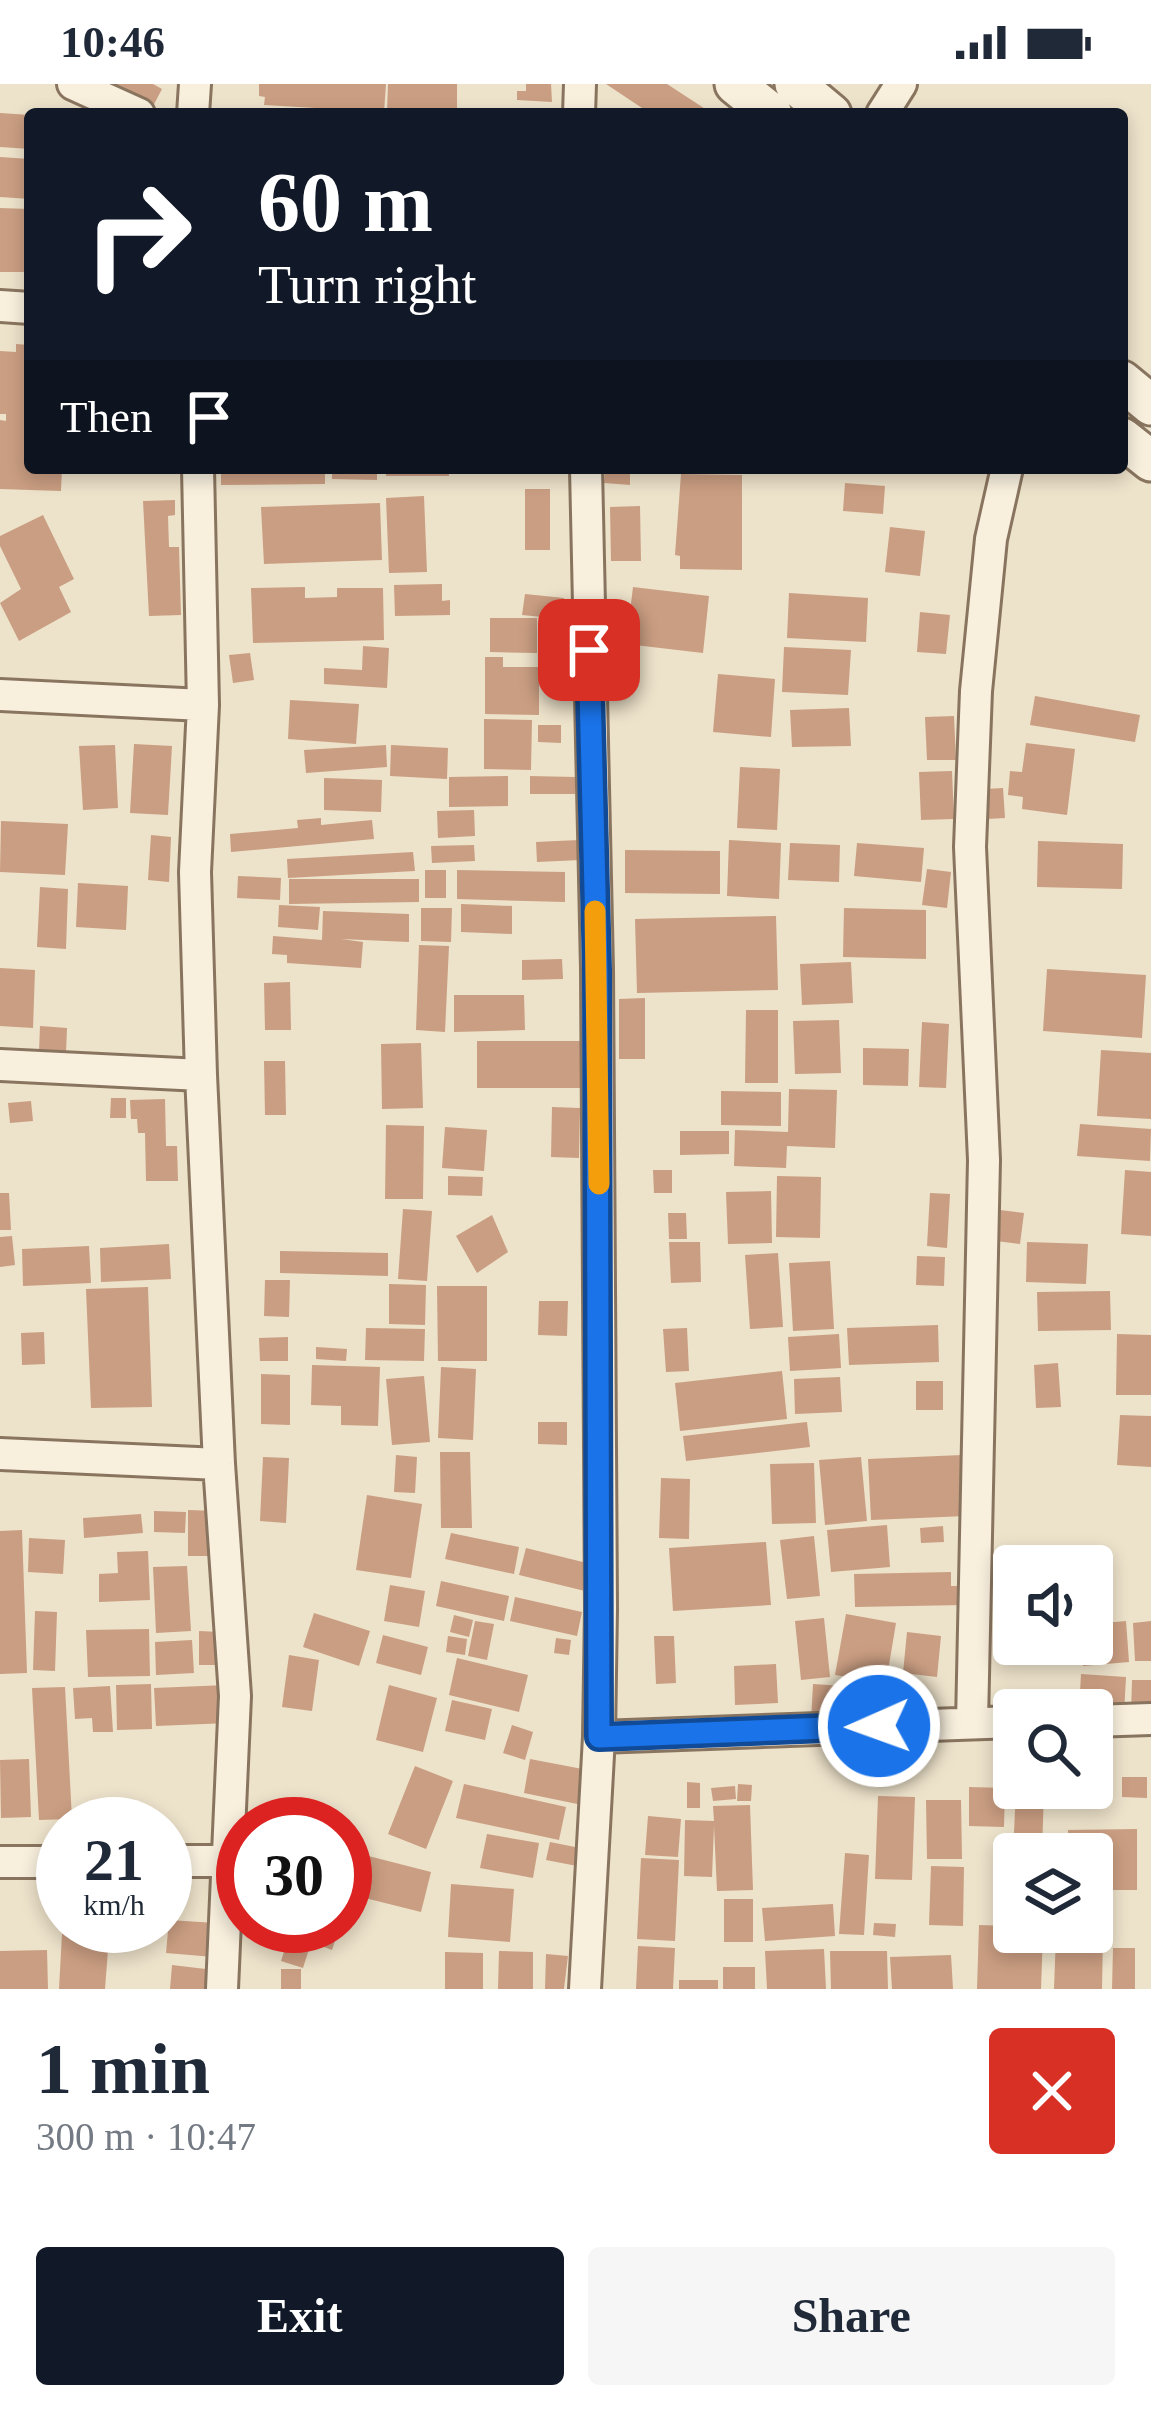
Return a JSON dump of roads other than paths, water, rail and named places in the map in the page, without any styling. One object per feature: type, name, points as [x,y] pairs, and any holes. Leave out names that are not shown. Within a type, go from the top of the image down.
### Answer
[{"type":"street","points":[[74,84],[126,108]]},
{"type":"street","points":[[735,84],[765,108]]},
{"type":"street","points":[[795,84],[823,108]]},
{"type":"street","points":[[198,474],[202,706],[195,872],[219,1464],[236,1696],[232,1797]]},
{"type":"street","points":[[585,1989],[599,1737],[598,993],[586,474]]},
{"type":"street","points":[[972,1723],[984,1160],[970,847],[976,691],[991,539],[1005,474]]},
{"type":"street","points":[[0,695],[202,706]]},
{"type":"street","points":[[0,1065],[201,1075]]},
{"type":"street","points":[[0,1454],[219,1464]]},
{"type":"street","points":[[1113,1720],[1151,1719]]},
{"type":"street","points":[[599,1737],[993,1722]]},
{"type":"street","points":[[0,1862],[36,1862]]},
{"type":"street","points":[[221,1989],[224,1953]]}]
